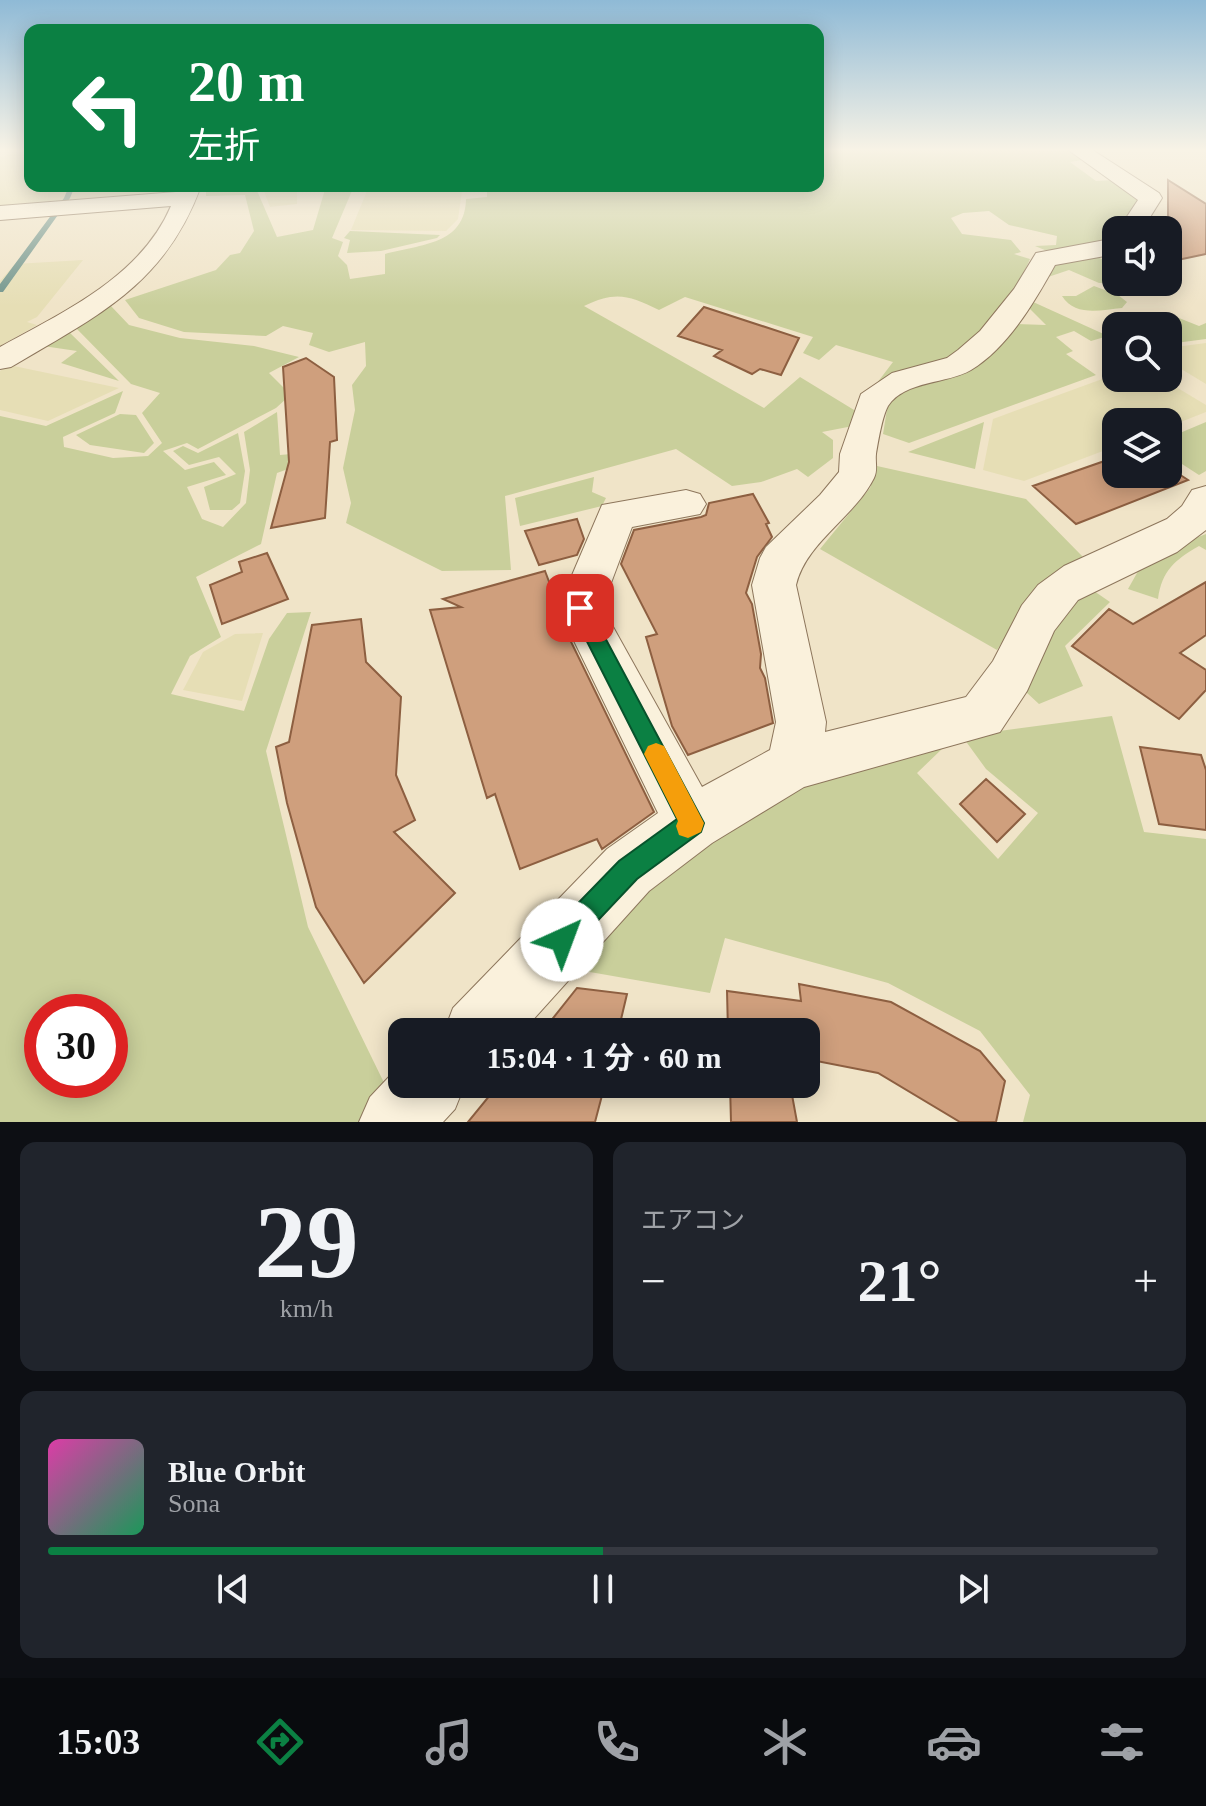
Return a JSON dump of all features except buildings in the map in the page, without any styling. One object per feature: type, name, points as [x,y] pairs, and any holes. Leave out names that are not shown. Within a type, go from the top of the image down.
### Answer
[{"type":"street","points":[[0,213],[117,201]]},
{"type":"street","points":[[0,360],[113,294],[134,278],[164,240],[183,201]]},
{"type":"street","points":[[793,765],[801,722],[774,585],[781,558],[834,505],[858,474],[858,454],[873,401],[903,380],[958,365],[969,357],[991,337],[1026,292],[1045,259],[1102,249]]},
{"type":"street","points":[[490,1018],[628,870],[692,823],[793,765],[982,716],[1011,674],[1023,642],[1040,613],[1064,588],[1175,534],[1202,510],[1206,500]]},
{"type":"street","points":[[686,504],[616,515],[580,608],[692,823]]},
{"type":"street","points":[[395,1122],[417,1098]]},
{"type":"shaded area","points":[[0,201],[93,201],[0,209]]},
{"type":"shaded area","points":[[268,201],[297,201],[297,204],[270,207]]},
{"type":"shaded area","points":[[363,201],[461,201],[458,219],[446,231],[351,230]]},
{"type":"shaded area","points":[[83,260],[37,317],[27,322],[37,325],[0,346],[0,281],[15,264]]},
{"type":"shaded area","points":[[1206,343],[1206,384],[1182,369],[1182,346]]},
{"type":"shaded area","points":[[9,365],[119,388],[48,421],[0,410],[0,371]]},
{"type":"shaded area","points":[[1102,379],[1102,392],[1182,391],[1206,405],[1206,412],[1182,421],[1182,408],[1102,408],[1102,451],[1024,481],[983,470],[993,419]]},
{"type":"shaded area","points":[[263,633],[242,701],[183,690],[203,652],[235,634]]},
{"type":"green space","points":[[247,201],[262,201],[277,237],[313,230],[321,201],[348,201],[332,238],[343,242],[338,256],[347,265],[350,279],[385,274],[385,254],[439,240],[458,226],[466,201],[1139,201],[1130,216],[1102,216],[1102,242],[1052,253],[1035,246],[1056,245],[1057,236],[1009,225],[989,211],[963,213],[951,218],[962,234],[1011,240],[1021,252],[1014,254],[1030,259],[999,314],[967,349],[938,368],[883,387],[877,383],[893,362],[836,345],[819,360],[803,353],[813,337],[685,297],[659,310],[622,297],[605,298],[584,306],[764,408],[800,377],[859,413],[853,426],[822,432],[833,440],[833,458],[808,477],[797,469],[761,482],[732,486],[676,449],[505,496],[511,570],[442,571],[346,523],[351,503],[343,468],[355,410],[352,385],[366,366],[365,342],[329,352],[309,345],[313,333],[283,326],[266,336],[184,332],[139,318],[125,300],[216,270],[230,255],[240,253],[254,231]]},
{"type":"green space","points":[[350,231],[440,235],[381,251],[347,253],[350,240],[344,238]]},
{"type":"green space","points":[[1091,255],[1102,259],[1102,283],[1069,270],[1048,277],[1042,275],[1056,262]]},
{"type":"green space","points":[[1094,286],[1102,289],[1102,296],[1119,296],[1127,302],[1122,308],[1089,311],[1074,307],[1062,296],[1076,296]]},
{"type":"green space","points":[[1031,301],[1102,333],[1102,338],[1091,341],[1074,331],[1056,337],[1073,351],[1066,354],[1096,375],[909,443],[883,434],[888,403],[918,383],[970,371],[1016,324],[1046,325],[1026,305]]},
{"type":"green space","points":[[111,306],[129,325],[180,338],[254,346],[299,357],[269,373],[288,392],[331,374],[331,390],[287,398],[276,408],[198,449],[187,443],[163,451],[185,470],[214,462],[226,475],[187,487],[202,519],[223,527],[246,503],[250,470],[244,432],[277,412],[280,455],[302,453],[299,465],[277,473],[261,544],[196,577],[221,637],[190,656],[171,694],[244,711],[269,639],[287,613],[311,612],[266,751],[308,927],[388,1091],[388,1097],[363,1122],[0,1122],[0,416],[46,426],[123,391],[115,413],[63,437],[64,447],[113,458],[148,456],[162,443],[142,413],[160,393],[131,384],[75,327],[96,311]]},
{"type":"green space","points":[[1182,319],[1199,326],[1206,323],[1206,339],[1182,342]]},
{"type":"green space","points":[[67,330],[119,381],[61,363],[77,351],[43,346]]},
{"type":"green space","points":[[120,414],[136,415],[154,443],[144,453],[90,445],[76,435]]},
{"type":"green space","points":[[984,422],[975,469],[908,452]]},
{"type":"green space","points":[[1206,422],[1206,471],[1199,475],[1182,464],[1182,432]]},
{"type":"green space","points":[[238,433],[245,471],[240,503],[232,510],[210,510],[204,487],[236,474],[219,457],[189,465],[173,451],[183,446],[198,453]]},
{"type":"green space","points":[[877,466],[1026,499],[1083,557],[1043,587],[997,650],[820,549],[870,488]]},
{"type":"green space","points":[[594,477],[592,492],[606,498],[602,506],[520,526],[515,498]]},
{"type":"green space","points":[[1206,534],[1206,550],[1199,546],[1171,567],[1163,580],[1158,599],[1128,589],[1146,557]]},
{"type":"green space","points":[[1094,591],[1110,602],[1065,646],[1083,686],[1039,704],[1026,692],[1048,633],[1066,609]]},
{"type":"green space","points":[[1112,716],[1144,832],[1206,839],[1206,1122],[1023,1122],[1030,1095],[980,1031],[888,983],[725,938],[710,993],[567,968],[627,903],[804,775],[943,748],[917,773],[998,859],[1038,813],[986,769],[962,736]]},
{"type":"waterway","points":[[0,290],[65,201]]},
{"type":"slow traffic","points":[[656,754],[692,823],[688,826]]},
{"type":"route","points":[[562,940],[628,870],[692,823],[580,608]]}]
